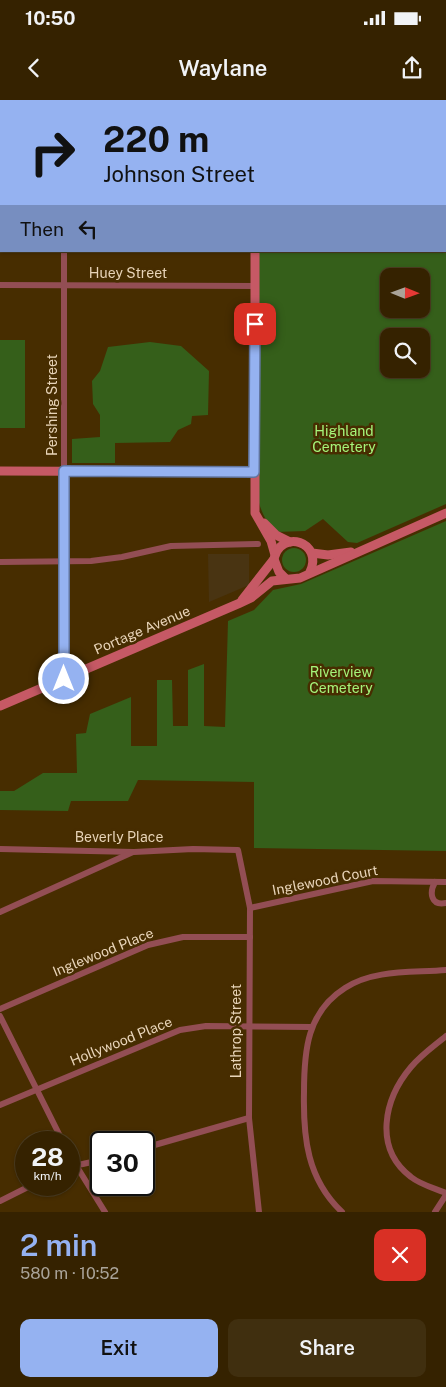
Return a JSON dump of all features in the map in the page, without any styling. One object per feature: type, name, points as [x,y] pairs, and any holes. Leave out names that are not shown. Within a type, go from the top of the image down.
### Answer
[{"type":"main road","points":[[256,252],[255,513],[271,542],[279,572],[285,578],[300,578],[446,513]]},
{"type":"main road","points":[[0,471],[254,472]]},
{"type":"main road","points":[[254,497],[264,522],[276,535],[290,542],[302,543],[312,553],[328,555],[361,550]]},
{"type":"main road","points":[[275,557],[280,546],[290,542]]},
{"type":"main road","points":[[310,572],[312,553]]},
{"type":"main road","name":"Portage Avenue","points":[[240,603],[275,557]]},
{"type":"main road","name":"Portage Avenue","points":[[0,706],[240,603],[251,598],[272,581],[285,578]]},
{"type":"street","name":"Pershing Street","points":[[64,252],[64,679]]},
{"type":"street","name":"Huey Street","points":[[0,285],[255,286]]},
{"type":"street","points":[[0,562],[107,560],[189,544],[258,544]]},
{"type":"street","name":"Beverly Place","points":[[0,849],[134,852],[193,849],[238,850]]},
{"type":"street","name":"Lathrop Street","points":[[238,850],[250,908],[249,1118],[260,1212]]},
{"type":"street","points":[[0,912],[134,852]]},
{"type":"street","name":"Inglewood Court","points":[[250,908],[372,882],[446,882]]},
{"type":"street","points":[[435,882],[431,889],[432,899],[436,903],[446,903]]},
{"type":"street","name":"Inglewood Place","points":[[0,1009],[148,946],[183,938],[250,937]]},
{"type":"street","points":[[342,1212],[321,1187],[306,1146],[304,1058],[311,1027],[328,1001],[356,982],[380,975],[446,970]]},
{"type":"street","points":[[0,1016],[57,1131]]},
{"type":"street","name":"Hollywood Place","points":[[0,1106],[180,1030],[206,1026],[311,1027]]},
{"type":"street","points":[[435,1212],[446,1194],[404,1172],[389,1147],[385,1126],[390,1103],[404,1076],[417,1060],[446,1036]]},
{"type":"street","points":[[155,1145],[249,1118]]},
{"type":"street","points":[[80,1178],[105,1212]]},
{"type":"street","points":[[0,1201],[15,1194]]},
{"type":"shaded area","points":[[208,554],[249,554],[249,585],[209,602]]},
{"type":"green space","name":"Highland Cemetery","points":[[259,252],[446,252],[446,504],[357,543],[348,542],[323,519],[305,531],[276,532],[264,516],[258,498]]},
{"type":"green space","points":[[0,340],[25,340],[25,428],[0,428]]},
{"type":"green space","points":[[150,342],[181,346],[209,371],[208,415],[192,416],[191,424],[178,430],[170,442],[115,443],[115,463],[72,463],[72,439],[100,437],[100,415],[93,404],[92,381],[100,371],[108,347]]},
{"type":"green space","name":"Riverview Cemetery","points":[[446,521],[446,851],[254,848],[254,782],[138,780],[128,801],[71,801],[68,811],[0,810],[0,791],[14,791],[43,773],[77,773],[76,734],[86,733],[90,714],[131,697],[131,746],[157,746],[157,680],[172,680],[173,726],[188,726],[188,670],[204,664],[204,726],[225,727],[228,621],[254,610],[273,590],[301,584]]},
{"type":"green space","points":[[294,548],[299,549],[305,555],[305,565],[299,571],[294,572],[289,571],[283,565],[282,560],[283,555],[289,549]]},
{"type":"route","points":[[64,679],[64,471],[254,472],[255,324]]}]
